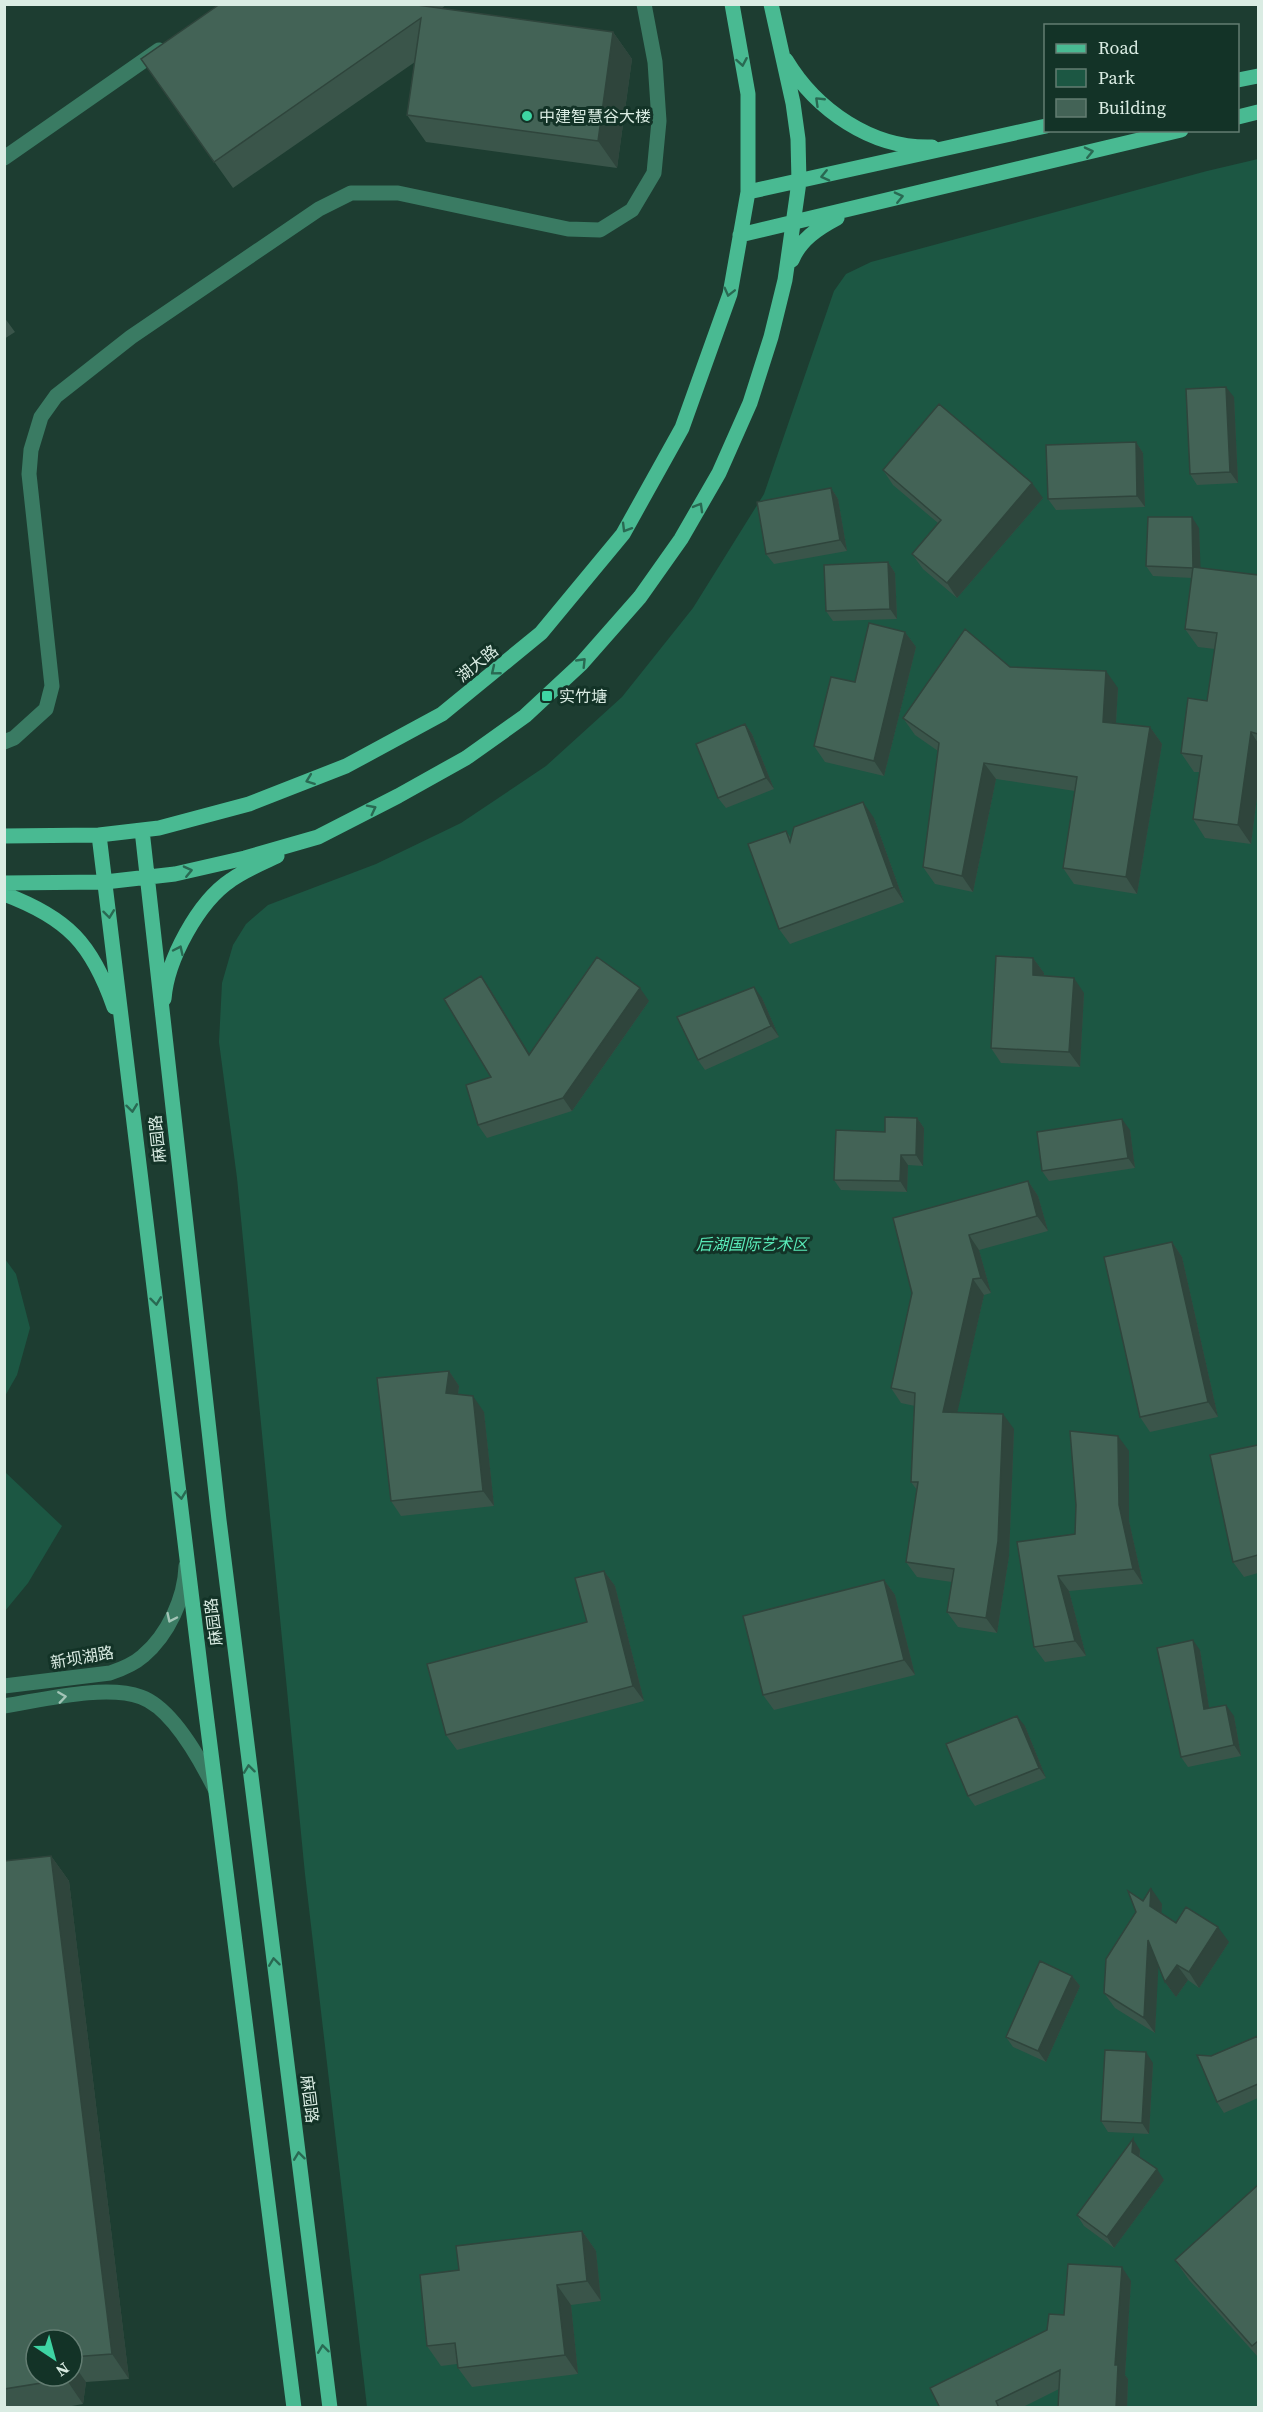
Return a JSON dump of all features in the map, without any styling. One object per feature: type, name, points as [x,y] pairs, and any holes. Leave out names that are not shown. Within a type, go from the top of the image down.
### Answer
[{"type":"main road","name":"湖大路","points":[[4,836],[99,835],[159,828],[249,804],[346,766],[442,714],[541,633],[623,534],[682,428],[730,294],[748,192],[748,94],[732,4]]},
{"type":"main road","points":[[163,1026],[165,987],[177,954],[192,924],[209,899],[230,880],[398,796],[466,758],[525,716],[582,664],[640,597],[681,539],[719,472],[750,402],[771,337],[785,280],[799,182],[798,139],[793,103],[771,4]]},
{"type":"main road","points":[[781,52],[820,104],[843,121],[902,144],[928,147],[970,143]]},
{"type":"main road","points":[[1239,80],[1258,76]]},
{"type":"main road","points":[[1239,117],[1258,112]]},
{"type":"main road","points":[[748,192],[1044,126]]},
{"type":"main road","points":[[740,235],[1173,132]]},
{"type":"main road","points":[[785,280],[794,256],[802,243],[819,228],[840,216],[871,204]]},
{"type":"main road","name":"麻园路","points":[[142,830],[219,1520],[330,2408]]},
{"type":"main road","name":"麻园路","points":[[99,835],[294,2408]]},
{"type":"main road","points":[[4,883],[105,882],[175,874],[245,858],[318,837]]},
{"type":"main road","points":[[4,894],[39,908],[67,927],[87,949],[102,976],[124,1038]]},
{"type":"street","points":[[4,742],[14,738],[46,709],[52,686],[29,474],[31,450],[41,417],[56,396],[156,320],[319,209],[351,193],[398,193],[568,229],[600,230],[632,210],[654,173],[659,121],[655,62],[644,4]]},
{"type":"street","points":[[4,158],[176,39]]},
{"type":"street","name":"新坝湖路","points":[[4,1686],[110,1673],[126,1667],[143,1656],[170,1622],[179,1600],[185,1574],[186,1542]]},
{"type":"street","points":[[4,1706],[104,1691],[126,1693],[143,1698],[156,1707],[186,1739],[200,1758],[217,1794]]},
{"type":"green space","name":"后湖国际艺术区","points":[[1258,159],[1258,2407],[367,2407],[305,1874],[237,1178],[219,1042],[222,983],[233,945],[246,924],[268,905],[376,864],[461,823],[546,766],[622,697],[693,608],[764,494],[834,291],[846,274],[871,262]]},
{"type":"green space","points":[[5,1259],[16,1274],[30,1328],[17,1375],[5,1396]]},
{"type":"green space","points":[[5,1472],[62,1526],[28,1583],[5,1611]]},
{"type":"building","name":"中建智慧谷大楼","points":[[220,4],[410,4],[613,32],[598,141],[407,115],[421,18],[214,162],[141,59]]},
{"type":"building","points":[[1226,387],[1230,472],[1190,474],[1186,389]]},
{"type":"building","points":[[939,404],[1032,483],[947,583],[912,554],[941,520],[883,470]]},
{"type":"building","points":[[1136,442],[1137,496],[1048,499],[1046,445]]},
{"type":"building","points":[[831,488],[840,540],[766,554],[757,502]]},
{"type":"building","points":[[1148,517],[1192,517],[1193,568],[1146,566]]},
{"type":"building","points":[[888,562],[890,609],[826,611],[824,565]]},
{"type":"building","points":[[1193,567],[1258,575],[1258,734],[1251,732],[1238,825],[1193,819],[1202,756],[1181,753],[1188,698],[1207,701],[1217,633],[1185,629]]},
{"type":"building","points":[[869,623],[905,632],[874,761],[814,746],[831,677],[855,682]]},
{"type":"building","points":[[965,629],[1010,667],[1106,671],[1103,722],[1150,727],[1126,877],[1063,868],[1077,777],[984,763],[962,876],[923,867],[939,743],[903,718]]},
{"type":"building","points":[[745,724],[766,778],[718,798],[696,744]]},
{"type":"building","points":[[863,802],[894,887],[779,929],[748,844],[786,831],[790,842],[794,827]]},
{"type":"building","points":[[996,956],[1033,958],[1033,975],[1074,978],[1069,1052],[991,1048]]},
{"type":"building","points":[[597,957],[640,988],[563,1098],[478,1125],[466,1085],[491,1077],[444,999],[481,976],[529,1055]]},
{"type":"building","points":[[754,987],[771,1026],[698,1060],[677,1017]]},
{"type":"building","points":[[885,1117],[917,1118],[916,1155],[901,1155],[900,1181],[834,1180],[836,1130],[885,1132]]},
{"type":"building","points":[[1122,1119],[1128,1158],[1042,1171],[1037,1132]]},
{"type":"building","points":[[1028,1181],[1037,1216],[969,1235],[981,1278],[973,1279],[943,1412],[1003,1414],[998,1541],[986,1618],[947,1612],[954,1569],[906,1562],[918,1482],[911,1482],[915,1393],[891,1388],[912,1293],[893,1218]]},
{"type":"building","points":[[1172,1242],[1208,1402],[1140,1417],[1104,1257]]},
{"type":"building","points":[[449,1371],[446,1393],[473,1396],[483,1491],[391,1501],[377,1378]]},
{"type":"building","points":[[1070,1431],[1118,1436],[1119,1505],[1133,1569],[1058,1576],[1075,1641],[1034,1647],[1017,1542],[1075,1534],[1076,1505]]},
{"type":"building","points":[[1258,1445],[1258,1555],[1233,1562],[1210,1455]]},
{"type":"building","points":[[604,1571],[633,1686],[446,1735],[427,1664],[587,1622],[575,1578]]},
{"type":"building","points":[[884,1580],[904,1660],[763,1695],[743,1616]]},
{"type":"building","points":[[1193,1640],[1204,1709],[1226,1705],[1234,1745],[1181,1757],[1157,1648]]},
{"type":"building","points":[[1017,1716],[1039,1768],[968,1796],[946,1744]]},
{"type":"building","points":[[51,1856],[112,2354],[84,2356],[84,2328],[24,2328],[24,2386],[4,2389],[4,1861]]},
{"type":"building","points":[[1151,1888],[1150,1906],[1176,1923],[1186,1907],[1218,1927],[1189,1972],[1177,1965],[1165,1982],[1148,1940],[1144,2018],[1104,1993],[1106,1959],[1136,1912],[1128,1891],[1143,1901]]},
{"type":"building","points":[[1040,1961],[1072,1976],[1038,2051],[1006,2037]]},
{"type":"building","points":[[1258,2036],[1258,2084],[1217,2102],[1197,2055],[1211,2056]]},
{"type":"building","points":[[1105,2050],[1146,2052],[1142,2123],[1101,2121]]},
{"type":"building","points":[[1133,2139],[1132,2152],[1157,2169],[1107,2237],[1077,2215]]},
{"type":"building","points":[[1258,2185],[1258,2341],[1252,2346],[1175,2260]]},
{"type":"building","points":[[582,2231],[587,2281],[557,2285],[565,2355],[458,2368],[455,2343],[427,2346],[420,2275],[459,2270],[456,2246]]},
{"type":"building","points":[[1068,2264],[1122,2267],[1115,2365],[1118,2365],[1116,2408],[1058,2408],[1060,2370],[996,2401],[999,2408],[940,2408],[930,2388],[1047,2330],[1049,2314],[1064,2315]]},
{"type":"place","name":"中建智慧谷大楼","points":[[527,116]]},
{"type":"place","name":"实竹塘","points":[[547,696]]}]
